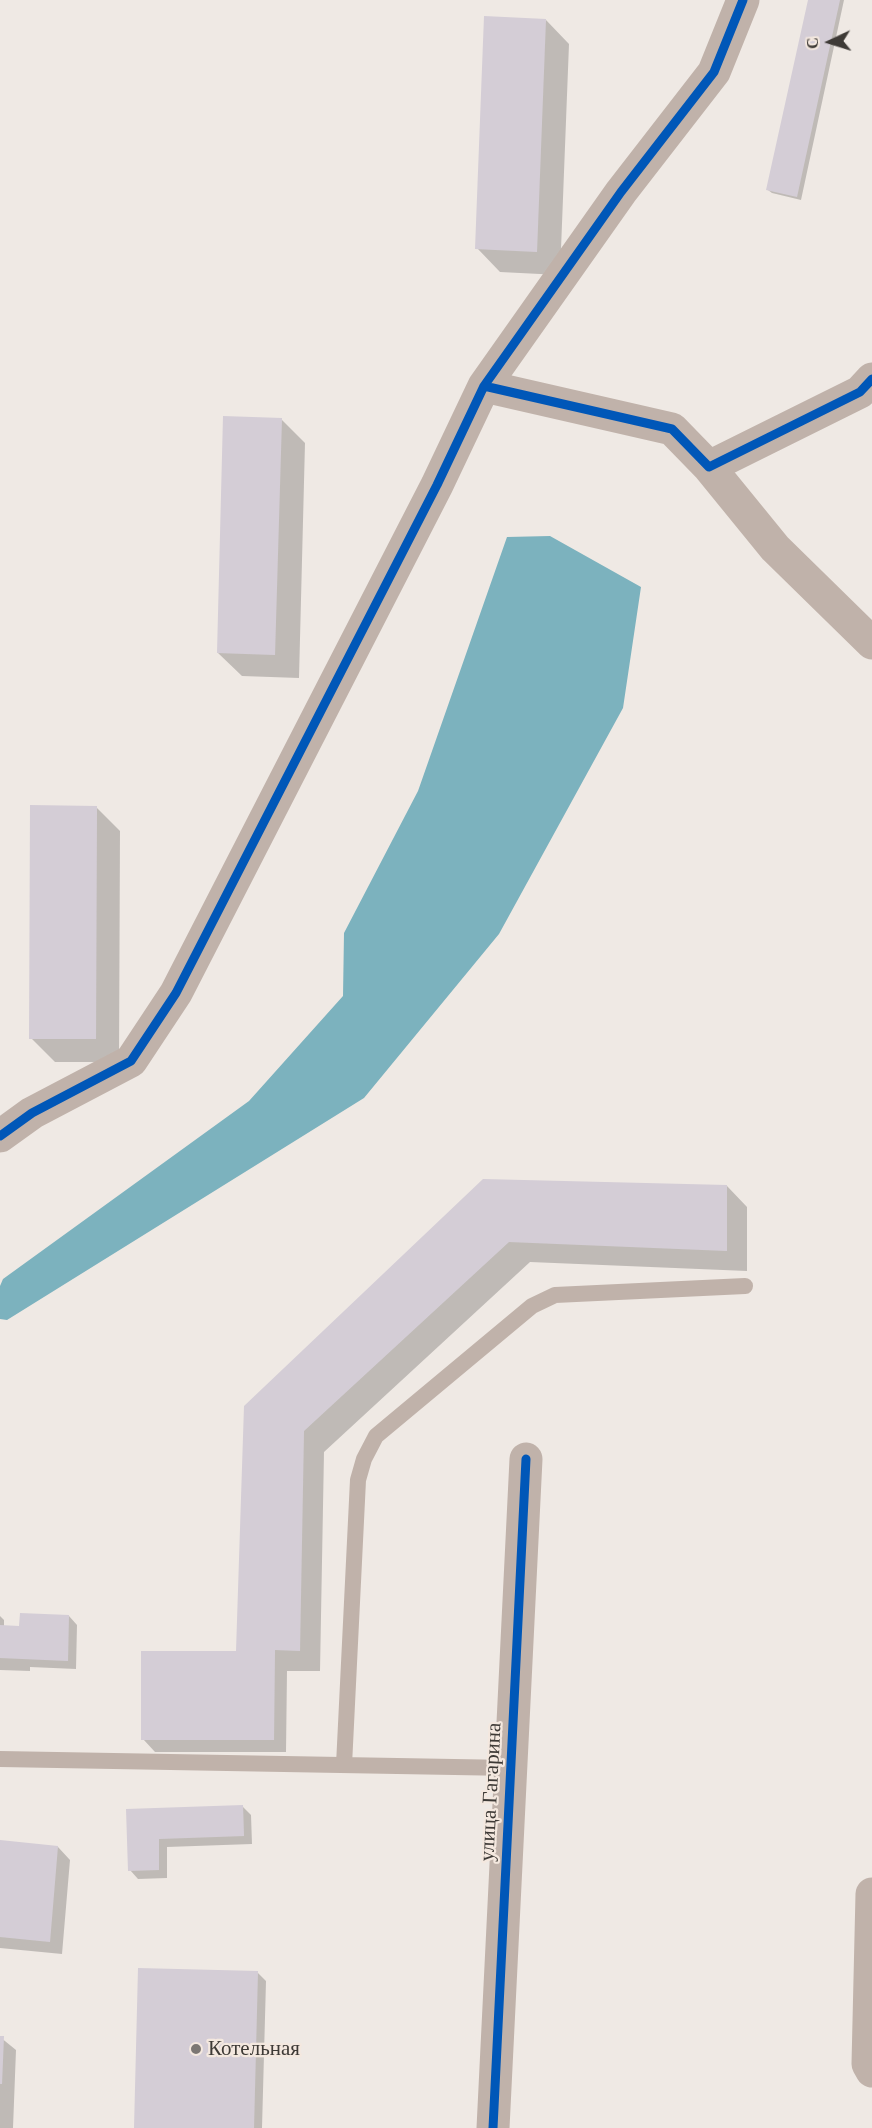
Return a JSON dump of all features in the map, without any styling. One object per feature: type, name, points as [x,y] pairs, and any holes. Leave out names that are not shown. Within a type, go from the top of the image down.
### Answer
[{"type":"street","points":[[0,1136],[32,1113],[131,1061],[176,993],[432,496],[484,386],[621,192],[714,72],[743,0]]},
{"type":"street","points":[[710,467],[860,392],[872,380]]},
{"type":"street","points":[[484,386],[672,429],[710,467],[775,548],[872,643]]},
{"type":"street","name":"улица Гагарина","points":[[493,2128],[526,1459]]},
{"type":"street","points":[[872,1894],[868,2064],[872,2071]]},
{"type":"lane","points":[[344,1765],[358,1480],[364,1459],[376,1436],[532,1306],[555,1295],[745,1286]]},
{"type":"lane","points":[[0,1759],[511,1768]]},
{"type":"water","points":[[550,536],[641,587],[623,708],[499,934],[364,1098],[7,1320],[0,1319],[0,1286],[3,1279],[249,1101],[343,996],[344,933],[418,791],[507,537]]},
{"type":"building","points":[[808,0],[840,0],[797,197],[766,190]]},
{"type":"building","points":[[484,16],[546,19],[537,252],[475,249]]},
{"type":"building","points":[[223,416],[282,418],[275,655],[217,653]]},
{"type":"building","points":[[30,805],[97,806],[96,1039],[29,1039]]},
{"type":"building","points":[[483,1179],[727,1185],[727,1251],[509,1242],[304,1431],[300,1651],[275,1650],[274,1740],[141,1740],[141,1651],[236,1651],[244,1406]]},
{"type":"building","points":[[20,1613],[69,1615],[68,1661],[0,1658],[0,1625],[19,1626]]},
{"type":"building","points":[[243,1805],[244,1836],[159,1839],[159,1870],[128,1871],[126,1809]]},
{"type":"building","points":[[0,1840],[58,1846],[50,1942],[0,1937]]},
{"type":"building","name":"Котельная","points":[[138,1968],[258,1971],[254,2128],[134,2128]]},
{"type":"building","points":[[0,2036],[4,2036],[2,2084],[0,2084]]},
{"type":"cycle path","points":[[0,1136],[32,1113],[131,1061],[176,993],[437,485],[484,386],[621,192],[714,72],[743,0]]},
{"type":"cycle path","points":[[484,386],[672,429],[709,467],[860,392],[872,379]]},
{"type":"cycle path","points":[[493,2128],[526,1459]]},
{"type":"place","name":"Котельная","points":[[196,2049]]}]
